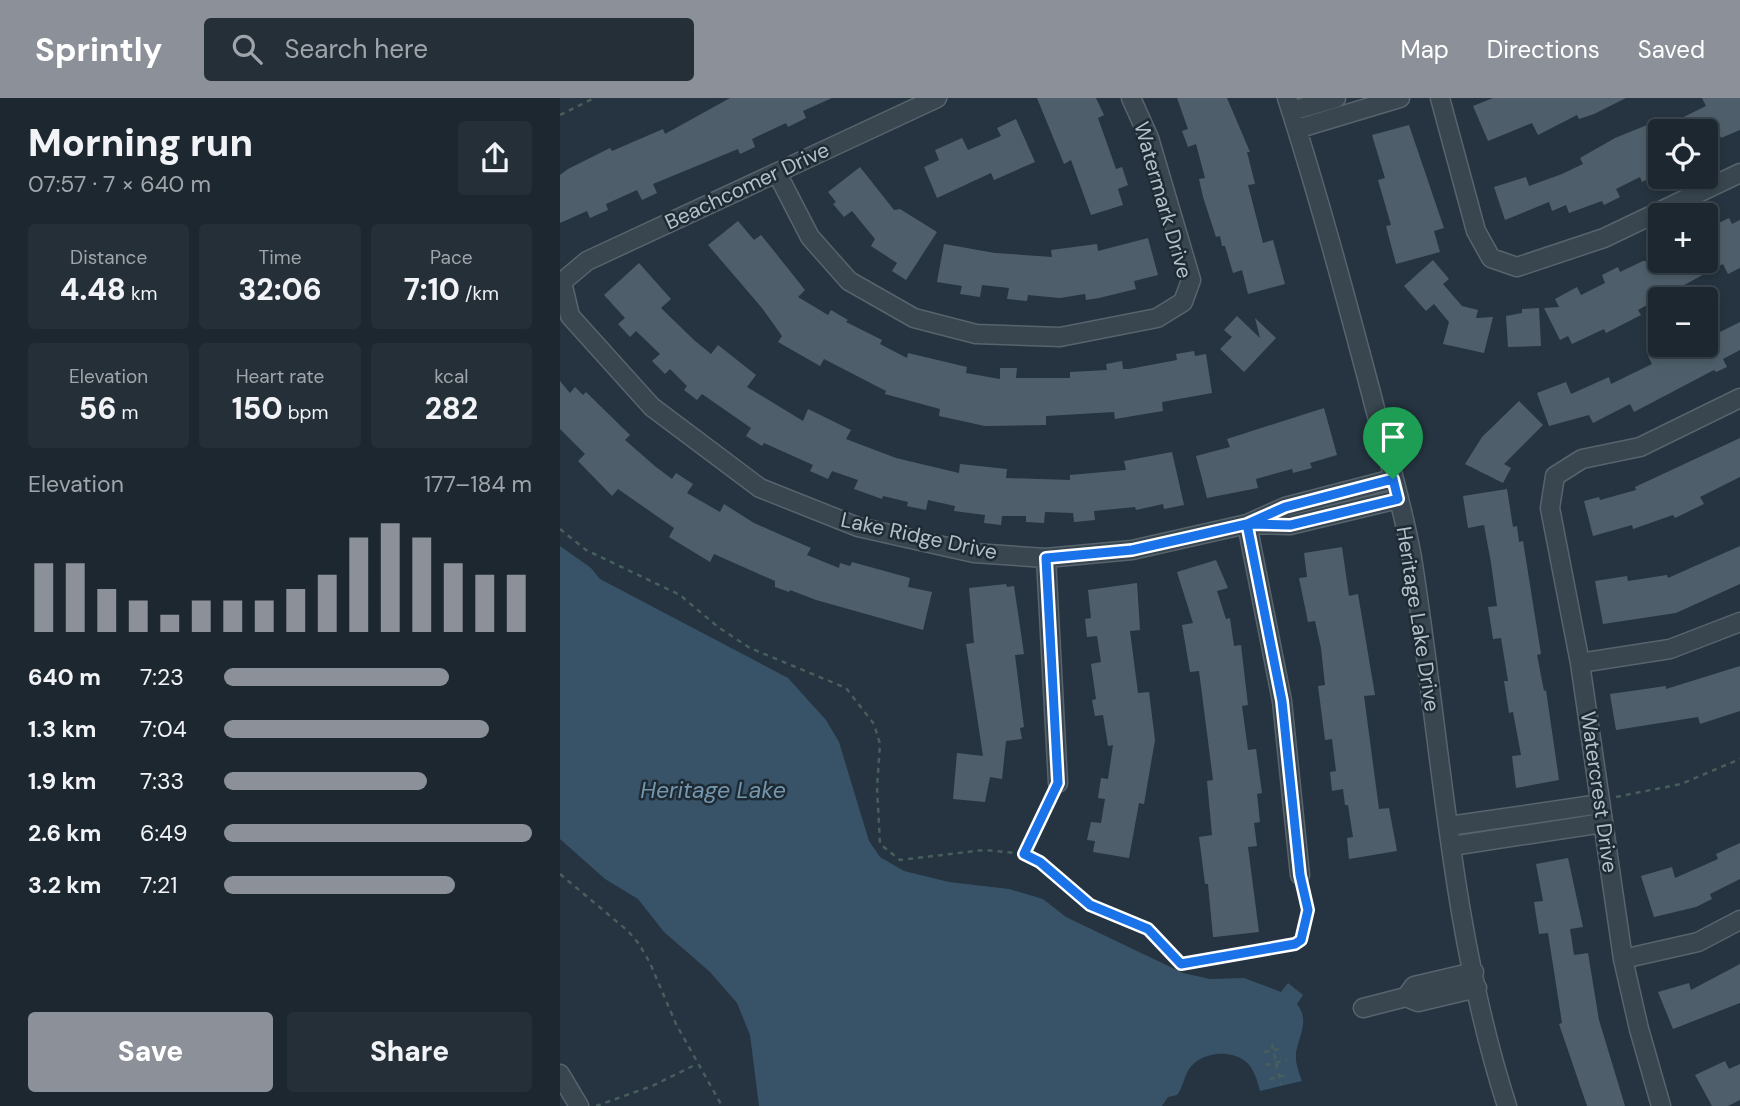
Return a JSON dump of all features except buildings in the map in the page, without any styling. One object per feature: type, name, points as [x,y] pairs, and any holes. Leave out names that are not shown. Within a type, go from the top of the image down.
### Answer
[{"type":"street","name":"Beachcomer Drive","points":[[562,282],[587,261],[937,98]]},
{"type":"street","name":"Watermark Drive","points":[[778,173],[810,237],[849,281],[914,318],[976,334],[1060,337],[1157,318],[1183,302],[1191,280],[1149,138],[1131,98]]},
{"type":"street","points":[[1289,104],[1336,98]]},
{"type":"street","points":[[1297,129],[1400,98]]},
{"type":"street","points":[[1440,98],[1476,231],[1491,258],[1517,267],[1604,237],[1740,173]]},
{"type":"street","name":"Heritage Lake Drive","points":[[1289,104],[1393,479],[1411,556],[1452,846],[1475,980],[1494,1067],[1507,1106]]},
{"type":"street","name":"Lake Ridge Drive","points":[[562,282],[570,316],[652,407],[760,488],[858,527],[974,553],[1046,558],[1132,550],[1247,524],[1285,507],[1393,479]]},
{"type":"street","name":"Watercrest Drive","points":[[1661,1106],[1623,959],[1580,663],[1550,508],[1555,476],[1582,459],[1640,447],[1740,398]]},
{"type":"street","name":"Lake Ridge Drive","points":[[1247,524],[1290,525],[1398,499]]},
{"type":"street","points":[[1247,524],[1282,701],[1300,875]]},
{"type":"street","points":[[1046,558],[1058,783]]},
{"type":"street","points":[[1580,663],[1670,649],[1740,622]]},
{"type":"street","points":[[1449,826],[1600,802]]},
{"type":"street","points":[[1452,846],[1603,823]]},
{"type":"street","points":[[1623,959],[1698,942],[1740,920]]},
{"type":"street","points":[[1363,1008],[1406,997],[1419,1002],[1475,980]]},
{"type":"street","points":[[560,1074],[579,1106]]},
{"type":"path","points":[[560,115],[594,98]]},
{"type":"path","points":[[560,529],[586,550],[680,595],[718,627],[750,648],[846,688],[874,724],[880,744],[877,787],[880,844],[888,853],[907,861],[984,849],[1024,854],[1040,862],[1090,905],[1148,929],[1181,964],[1276,950],[1301,940],[1308,910],[1300,875]]},
{"type":"path","points":[[1600,802],[1681,784],[1740,759]]},
{"type":"path","points":[[1024,854],[1058,783]]},
{"type":"path","points":[[560,874],[628,931],[639,944],[696,1064],[722,1106]]},
{"type":"path","points":[[1272,1044],[1281,1085]]},
{"type":"path","points":[[1264,1052],[1284,1048]]},
{"type":"path","points":[[1266,1065],[1287,1060]]},
{"type":"path","points":[[596,1106],[652,1086],[696,1064]]},
{"type":"path","points":[[1270,1079],[1290,1074]]},
{"type":"water","name":"Heritage Lake","points":[[560,546],[591,568],[600,579],[788,678],[826,720],[839,742],[869,841],[880,857],[904,871],[949,882],[1009,889],[1043,899],[1066,917],[1183,973],[1210,979],[1244,978],[1281,992],[1288,983],[1303,995],[1297,1004],[1303,1022],[1296,1053],[1302,1081],[1260,1091],[1253,1071],[1245,1061],[1231,1055],[1216,1054],[1194,1063],[1177,1095],[1168,1097],[1162,1106],[759,1106],[750,1035],[737,1003],[710,972],[664,932],[638,899],[605,879],[560,839]]},
{"type":"route","points":[[1393,479],[1285,507],[1247,524],[1190,537],[1132,550],[1046,558],[1058,783],[1024,854],[1040,862],[1090,905],[1148,929],[1181,964],[1276,950],[1301,940],[1306,925],[1308,910],[1300,875],[1282,701],[1247,524],[1290,525],[1398,499],[1393,479]]}]
